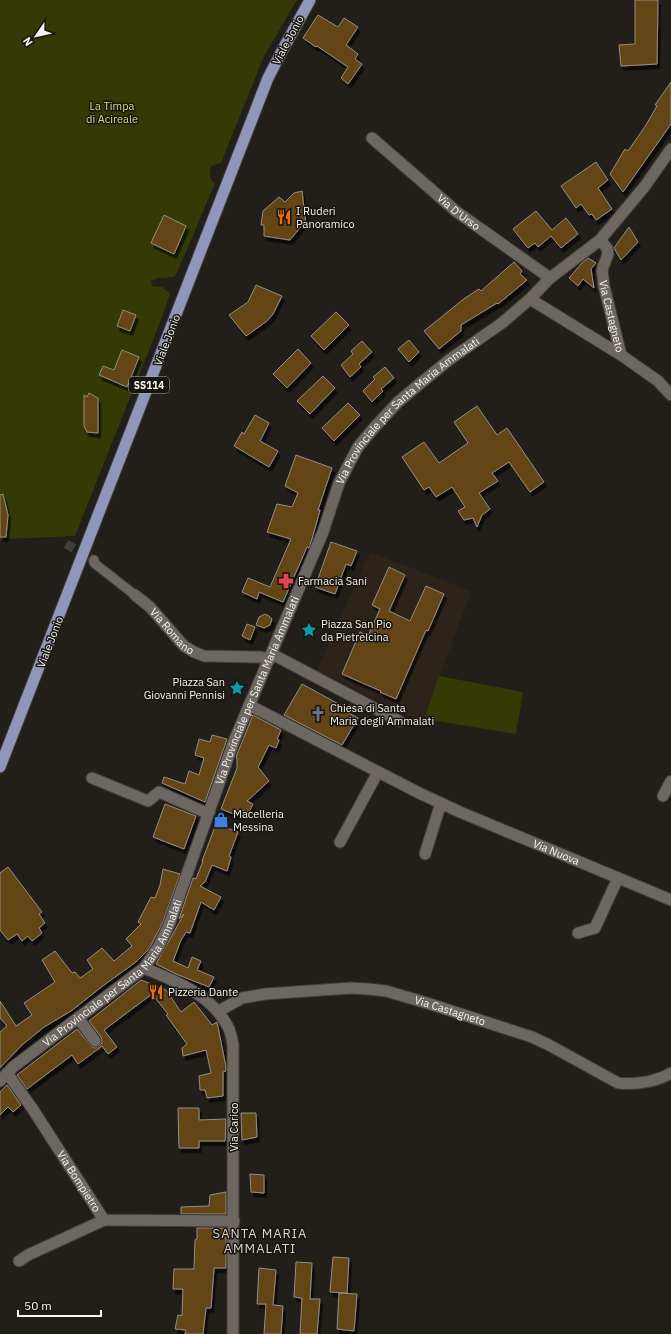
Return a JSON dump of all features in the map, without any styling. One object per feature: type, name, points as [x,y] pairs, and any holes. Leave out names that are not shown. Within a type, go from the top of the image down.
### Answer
[{"type":"main road","name":"Viale Jonio","points":[[0,767],[268,78],[309,2]]},
{"type":"street","name":"Via D'Urso","points":[[372,138],[457,212],[550,278]]},
{"type":"street","name":"Via Provinciale per Santa Maria Ammalati","points":[[4,1077],[13,1067],[144,968],[170,925],[234,741],[323,532],[339,483],[358,447],[398,402],[449,360],[502,323],[530,299],[550,278],[600,240],[645,186],[671,149]]},
{"type":"street","name":"Via Castagneto","points":[[600,240],[607,248],[608,254],[602,270],[604,286],[620,356],[658,381],[671,395]]},
{"type":"street","points":[[530,299],[620,356]]},
{"type":"street","name":"Via Romano","points":[[94,560],[94,563],[150,607],[184,646],[194,652],[204,656],[271,657]]},
{"type":"street","points":[[271,657],[399,721]]},
{"type":"street","name":"Via Nuova","points":[[249,704],[378,772],[441,803],[671,900]]},
{"type":"street","points":[[340,842],[378,772]]},
{"type":"street","points":[[92,778],[148,801],[159,792],[209,814]]},
{"type":"street","points":[[663,796],[671,781]]},
{"type":"street","points":[[426,854],[441,803]]},
{"type":"street","points":[[578,934],[595,928],[618,878]]},
{"type":"street","name":"Via Carico","points":[[144,968],[186,987],[203,997],[219,1011],[229,1028],[233,1045],[234,1334]]},
{"type":"street","name":"Via Castagneto","points":[[219,1011],[242,998],[265,994],[352,988],[386,991],[532,1037],[618,1084],[649,1081],[671,1073]]},
{"type":"street","points":[[78,1018],[95,1041]]},
{"type":"street","name":"Via Bompietro","points":[[4,1077],[32,1108],[104,1220],[234,1221]]},
{"type":"street","points":[[20,1261],[28,1254],[104,1220]]},
{"type":"shaded area","points":[[370,552],[471,591],[424,719],[417,720],[317,670]]},
{"type":"green space","name":"La Timpa di Acireale","points":[[0,0],[297,0],[264,56],[221,163],[211,166],[210,178],[215,183],[178,271],[174,277],[159,278],[151,281],[152,286],[162,287],[170,294],[75,536],[7,539],[0,541]]},
{"type":"green space","points":[[439,676],[523,692],[516,734],[424,719]]},
{"type":"building","points":[[635,0],[658,0],[657,64],[621,66],[619,45],[635,44]]},
{"type":"building","points":[[318,15],[338,27],[344,18],[358,27],[346,45],[358,54],[355,59],[362,64],[348,84],[341,78],[348,67],[303,38]]},
{"type":"building","points":[[671,82],[671,124],[623,192],[610,174],[625,149],[628,151],[646,125],[657,106],[655,105]]},
{"type":"building","points":[[596,162],[608,180],[598,188],[612,209],[596,220],[592,214],[589,215],[581,204],[576,208],[561,186]]},
{"type":"building","name":"I Ruderi Panoramico","points":[[302,191],[306,224],[303,224],[290,240],[264,236],[264,225],[261,225],[263,211],[279,197],[285,202],[294,193]]},
{"type":"building","points":[[536,211],[552,230],[566,218],[578,234],[561,248],[551,236],[538,247],[535,243],[528,248],[513,229]]},
{"type":"building","points":[[164,215],[186,226],[174,254],[151,243]]},
{"type":"building","points":[[629,227],[638,242],[621,260],[614,248]]},
{"type":"building","points":[[588,258],[596,263],[591,269],[594,288],[583,279],[578,286],[569,278]]},
{"type":"building","points":[[514,262],[522,271],[520,274],[527,280],[498,304],[497,303],[461,325],[461,331],[439,349],[424,331],[465,298],[479,289],[481,291]]},
{"type":"building","points":[[256,285],[282,296],[273,314],[267,321],[246,336],[229,315],[248,302]]},
{"type":"building","points":[[123,310],[136,315],[130,331],[117,326]]},
{"type":"building","points":[[336,312],[349,325],[324,350],[311,336]]},
{"type":"building","points":[[409,340],[419,352],[409,362],[398,349]]},
{"type":"building","points":[[362,341],[372,352],[359,364],[361,367],[350,377],[341,365],[353,354],[351,351]]},
{"type":"building","points":[[298,349],[311,363],[287,388],[273,374]]},
{"type":"building","points":[[122,350],[139,357],[127,387],[99,375],[103,366],[114,370]]},
{"type":"building","points":[[385,367],[394,378],[381,389],[383,391],[372,402],[363,391],[375,379],[373,377]]},
{"type":"building","points":[[323,376],[335,388],[310,414],[297,401]]},
{"type":"building","points":[[89,393],[98,398],[98,433],[87,432],[84,426],[84,395],[87,397]]},
{"type":"building","points":[[348,403],[360,415],[334,441],[322,428]]},
{"type":"building","points":[[477,406],[497,435],[507,428],[544,482],[530,492],[509,462],[492,473],[498,481],[479,493],[490,509],[482,515],[477,527],[473,518],[464,520],[458,511],[465,507],[452,487],[436,497],[429,487],[424,490],[402,457],[424,442],[439,463],[468,443],[454,422]]},
{"type":"building","points":[[255,415],[269,423],[260,441],[278,451],[269,467],[234,446],[242,432],[244,434]]},
{"type":"building","points":[[296,455],[332,468],[318,510],[320,510],[309,548],[307,547],[283,602],[259,592],[257,599],[242,592],[248,578],[270,587],[291,539],[267,532],[277,504],[292,507],[298,493],[285,486]]},
{"type":"building","points":[[3,494],[8,515],[6,537],[0,537],[0,495]]},
{"type":"building","points":[[331,542],[357,551],[351,566],[346,564],[335,594],[315,587]]},
{"type":"building","points":[[389,567],[405,575],[389,611],[410,621],[426,586],[444,594],[428,631],[426,630],[396,699],[342,674],[360,632],[368,636],[380,609],[372,605]]},
{"type":"building","points":[[265,614],[272,619],[270,625],[264,628],[256,625],[259,617]]},
{"type":"building","points":[[247,624],[255,627],[250,640],[242,636]]},
{"type":"building","name":"Chiesa di Santa Maria degli Ammalati","points":[[302,684],[344,707],[343,710],[358,718],[342,745],[284,715]]},
{"type":"building","points":[[253,715],[281,730],[277,739],[279,740],[276,748],[269,745],[258,767],[269,781],[247,801],[253,804],[249,812],[237,809],[236,815],[221,809],[237,768],[236,757]]},
{"type":"building","points":[[212,735],[227,739],[205,802],[162,783],[164,777],[185,784],[189,771],[199,775],[204,758],[195,755],[199,739],[210,742]]},
{"type":"building","points":[[165,804],[196,816],[184,849],[153,837]]},
{"type":"building","points":[[216,824],[238,832],[229,856],[231,857],[227,871],[212,865],[205,882],[200,886],[221,897],[214,910],[201,902],[190,933],[186,932],[181,940],[173,961],[188,968],[192,957],[201,961],[197,970],[214,977],[209,987],[176,974],[156,964],[184,914],[179,919],[193,878],[196,879]]},
{"type":"building","points":[[8,867],[42,912],[39,914],[45,923],[39,928],[42,933],[32,941],[28,936],[22,941],[17,934],[8,940],[0,930],[0,873]]},
{"type":"building","points":[[163,869],[180,874],[163,922],[149,949],[136,962],[71,1011],[44,1027],[22,1045],[0,1068],[0,1032],[7,1026],[0,1018],[0,1001],[16,1026],[32,1015],[24,1003],[55,982],[42,960],[55,951],[72,973],[75,972],[80,978],[93,969],[87,960],[102,948],[114,961],[132,946],[126,939],[141,924],[138,922],[151,897],[155,898],[160,885]]},
{"type":"building","points":[[141,980],[166,990],[181,1012],[194,1002],[212,1025],[217,1022],[226,1067],[226,1071],[223,1072],[223,1096],[207,1098],[205,1090],[200,1090],[199,1076],[211,1073],[206,1050],[183,1056],[182,1048],[187,1044],[166,1015],[168,1014],[152,994],[104,1030],[117,1047],[108,1054],[102,1046],[78,1064],[72,1055],[27,1089],[17,1075],[77,1029],[92,1047],[95,1048],[99,1046],[102,1043],[101,1037],[89,1021]]},
{"type":"building","points":[[7,1085],[21,1105],[13,1112],[8,1107],[0,1115],[0,1092]]},
{"type":"building","points":[[178,1108],[199,1108],[199,1120],[226,1119],[225,1141],[199,1141],[199,1148],[179,1148]]},
{"type":"building","points":[[241,1113],[256,1113],[257,1137],[242,1140]]},
{"type":"building","points":[[250,1174],[264,1175],[264,1193],[251,1192]]},
{"type":"building","points":[[226,1192],[226,1214],[181,1214],[181,1207],[209,1206],[210,1195]]},
{"type":"building","points":[[197,1228],[226,1228],[226,1268],[214,1268],[211,1308],[206,1308],[203,1334],[185,1334],[186,1330],[175,1329],[178,1315],[182,1316],[183,1289],[173,1289],[174,1269],[194,1269]]},
{"type":"building","points":[[333,1257],[349,1258],[347,1293],[330,1292]]},
{"type":"building","points":[[296,1262],[312,1263],[310,1299],[320,1299],[317,1334],[300,1334],[302,1298],[294,1297]]},
{"type":"building","points":[[259,1268],[276,1270],[273,1305],[283,1306],[281,1334],[264,1334],[266,1304],[257,1304]]},
{"type":"building","points":[[339,1293],[357,1294],[354,1331],[337,1329]]},
{"type":"tunnel","points":[[66,544],[94,560]]},
{"type":"place","name":"I Ruderi Panoramico","points":[[284,217]]},
{"type":"place","name":"Farmacia Sani","points":[[286,581]]},
{"type":"place","name":"Piazza San Pio da Pietrelcina","points":[[309,630]]},
{"type":"place","name":"Piazza San Giovanni Pennisi","points":[[237,688]]},
{"type":"place","name":"Chiesa di Santa Maria degli Ammalati","points":[[318,714]]},
{"type":"place","name":"Macelleria Messina","points":[[221,820]]},
{"type":"place","name":"Pizzeria Dante","points":[[156,992]]},
{"type":"district","name":"SANTA MARIA AMMALATI","points":[[260,1240]]}]
